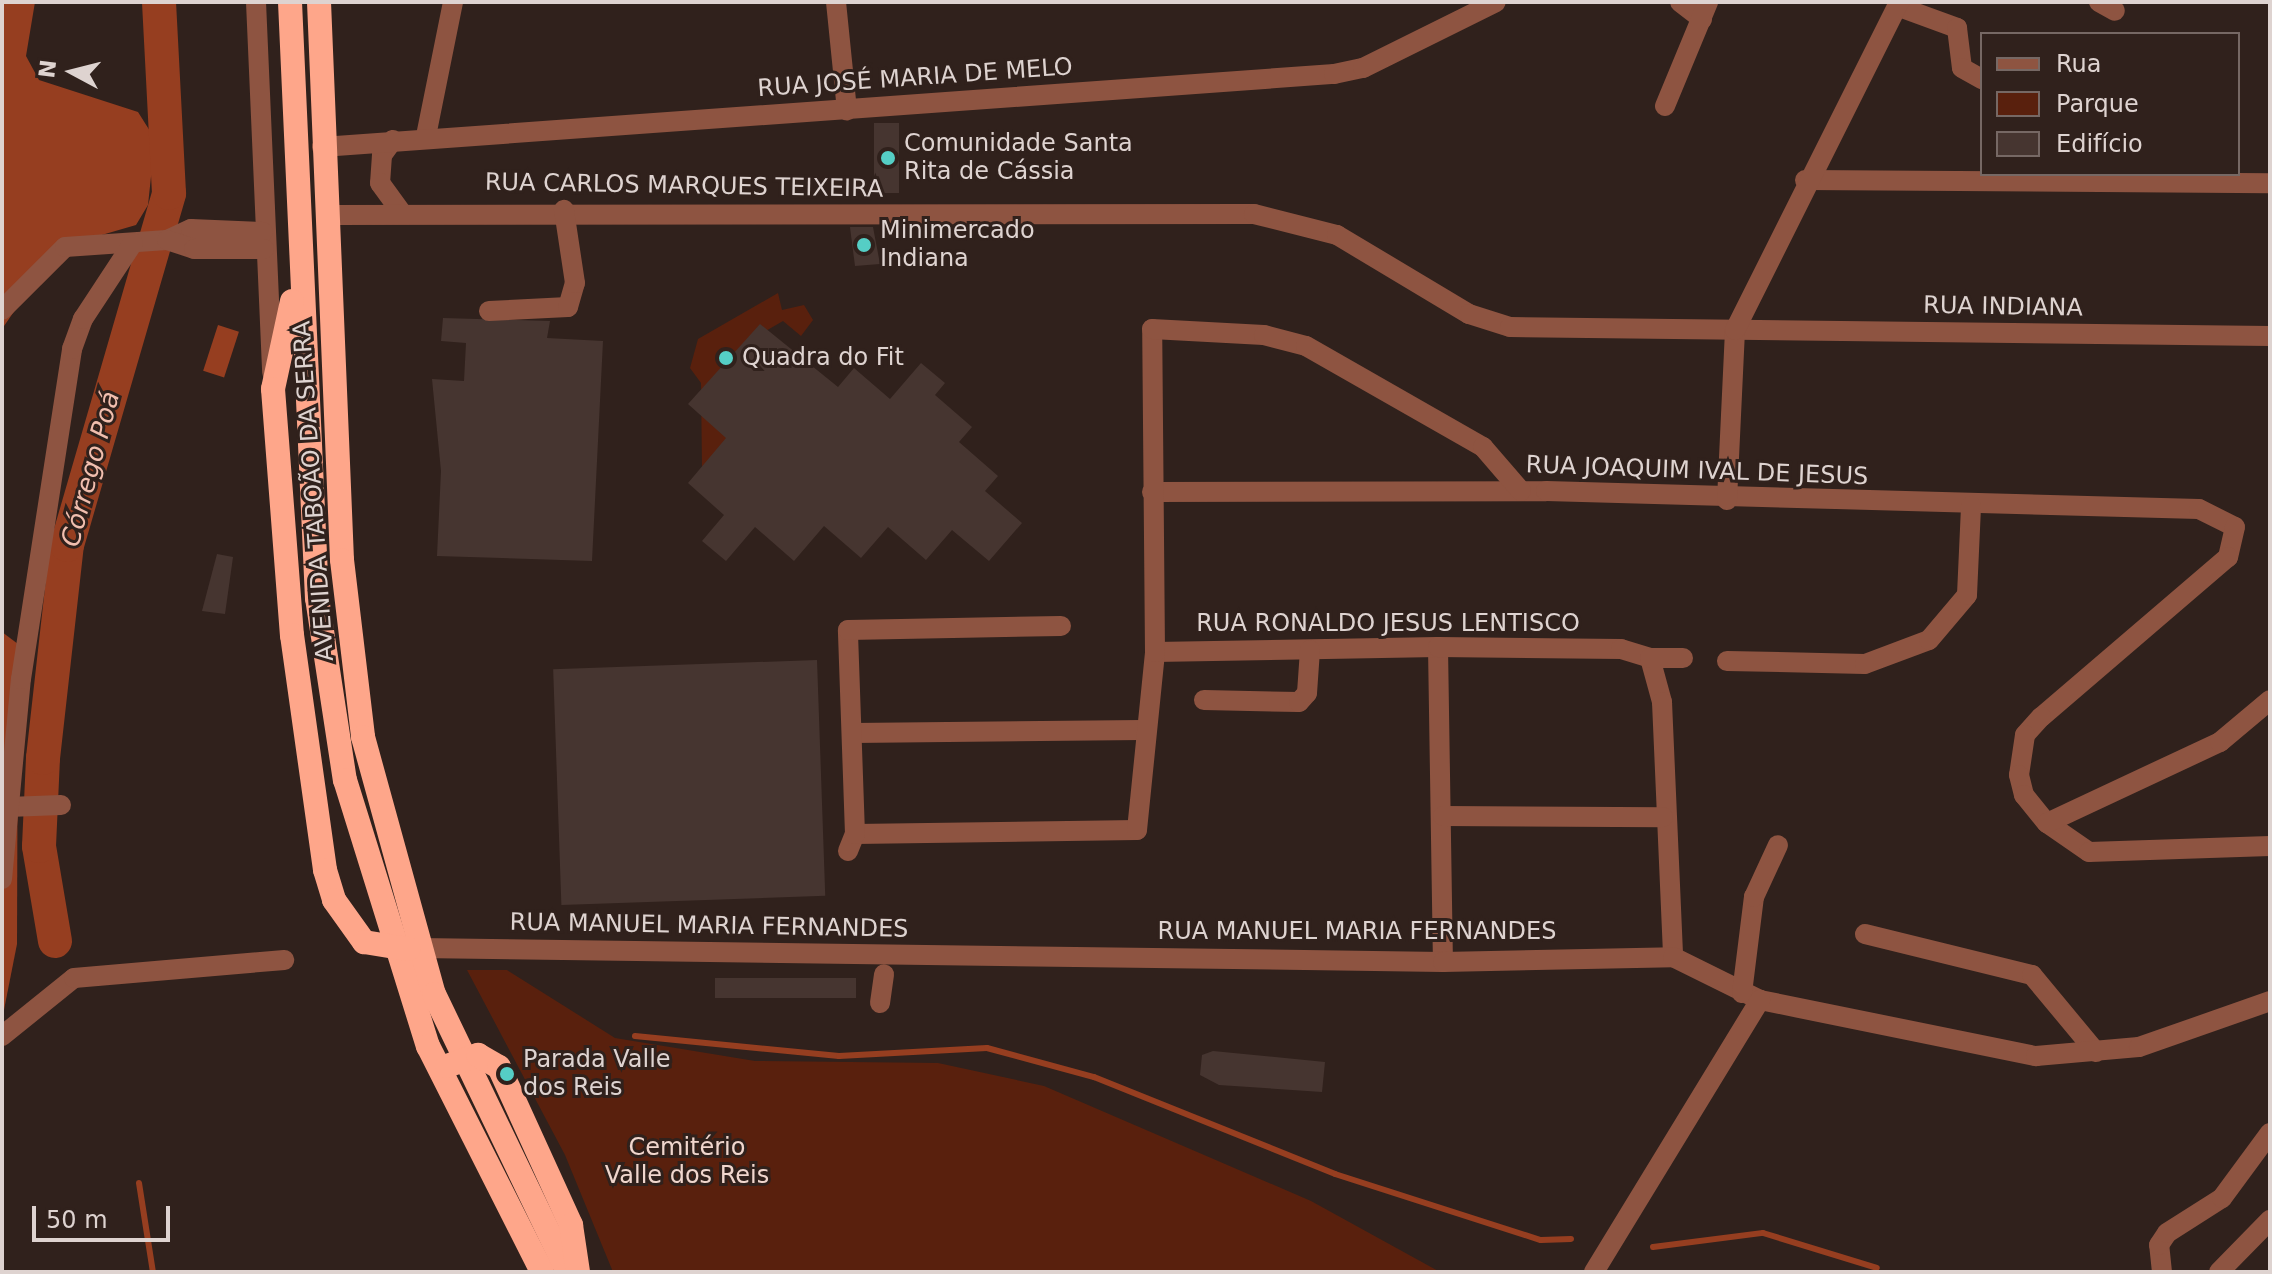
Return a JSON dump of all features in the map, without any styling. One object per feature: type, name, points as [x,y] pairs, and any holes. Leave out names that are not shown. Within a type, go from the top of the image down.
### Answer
[{"type":"highway","name":"AVENIDA TABOÃO DA SERRA","points":[[290,2],[299,271],[317,598],[352,814],[407,949],[568,1272]]},
{"type":"highway","name":"AVENIDA TABOÃO DA SERRA","points":[[319,2],[322,147],[352,656],[407,949],[405,981],[438,1070],[542,1272]]},
{"type":"highway","points":[[299,271],[273,389],[292,635],[325,870],[348,926],[364,942],[407,949]]},
{"type":"highway","points":[[438,1070],[478,1055],[499,1067],[530,1120],[571,1225],[578,1272]]},
{"type":"street","points":[[256,2],[263,240],[273,389]]},
{"type":"street","points":[[426,136],[453,2]]},
{"type":"street","points":[[836,2],[847,110]]},
{"type":"street","name":"RUA JOSÉ MARIA DE MELO","points":[[322,147],[426,136],[847,110],[1334,74],[1363,68],[1467,5],[1496,2]]},
{"type":"street","points":[[1665,106],[1705,11],[1680,2]]},
{"type":"street","points":[[1727,500],[1735,330],[1805,180],[1898,4],[1957,28],[1962,68],[1980,78]]},
{"type":"street","points":[[393,140],[382,155],[380,183],[402,213]]},
{"type":"street","points":[[1805,180],[2270,183]]},
{"type":"street","points":[[489,311],[568,307],[575,283],[564,210]]},
{"type":"street","name":"RUA CARLOS MARQUES TEIXEIRA","points":[[326,215],[564,210],[1277,216],[1337,235],[1495,325],[1735,330]]},
{"type":"street","points":[[2,310],[65,247],[150,241],[194,249],[263,240]]},
{"type":"street","points":[[2,879],[18,807],[72,349],[83,319],[150,241]]},
{"type":"street","points":[[1061,626],[848,630],[853,733],[852,843],[1121,834],[1142,821],[1142,730],[1155,652],[1152,329],[1264,335],[1306,346],[1483,447],[1521,491]]},
{"type":"street","name":"RUA INDIANA","points":[[1735,330],[2270,336]]},
{"type":"street","name":"RUA JOAQUIM IVAL DE JESUS","points":[[1152,492],[1521,491],[1727,500],[2199,509],[2235,527],[2228,557],[2025,735],[2024,795],[2047,823]]},
{"type":"street","points":[[1727,661],[1865,664],[1929,640],[1960,608],[1970,580],[1971,506]]},
{"type":"street","points":[[1438,647],[1443,962]]},
{"type":"street","name":"RUA RONALDO JESUS LENTISCO","points":[[1155,652],[1438,647],[1621,649],[1650,658],[1683,658]]},
{"type":"street","points":[[1204,700],[1299,702],[1307,693],[1310,650]]},
{"type":"street","points":[[1650,658],[1662,702],[1663,817],[1673,957]]},
{"type":"street","points":[[2047,823],[2220,742],[2270,700]]},
{"type":"street","points":[[853,733],[1142,730]]},
{"type":"street","points":[[18,807],[61,805]]},
{"type":"street","points":[[1443,816],[1663,817]]},
{"type":"street","points":[[2047,823],[2089,852],[2114,856],[2270,846]]},
{"type":"street","points":[[1594,1272],[1751,996],[1754,897],[1778,845]]},
{"type":"street","points":[[1865,934],[2032,975],[2096,1052]]},
{"type":"street","name":"RUA MANUEL MARIA FERNANDES","points":[[407,949],[845,946],[1443,962],[1673,957],[1751,996],[1988,1050],[2096,1052],[2139,1047],[2270,1001]]},
{"type":"street","points":[[2,1036],[74,978],[284,960]]},
{"type":"street","points":[[880,1003],[884,974]]},
{"type":"street","points":[[2162,1272],[2159,1245],[2167,1233],[2222,1198],[2270,1133]]},
{"type":"street","points":[[2219,1272],[2270,1220]]},
{"type":"green space","points":[[778,293],[782,310],[804,305],[813,320],[801,336],[783,321],[764,332],[741,436],[702,470],[701,383],[690,368],[698,339]]},
{"type":"green space","name":"Cemitério Valle dos Reis","points":[[467,970],[507,970],[615,1038],[755,1061],[938,1063],[1044,1086],[1311,1201],[1440,1272],[613,1272],[565,1155]]},
{"type":"shaded area","points":[[2,2],[35,2],[26,56],[39,80],[138,112],[155,139],[148,205],[136,225],[81,241],[26,294],[2,329]]},
{"type":"shaded area","points":[[218,325],[239,332],[224,377],[203,371]]},
{"type":"shaded area","points":[[2,632],[18,644],[17,944],[2,1020]]},
{"type":"building","name":"Comunidade Santa Rita de Cássia","points":[[874,123],[899,123],[899,193],[874,193]]},
{"type":"building","name":"Minimercado Indiana","points":[[850,227],[873,227],[880,264],[855,266]]},
{"type":"building","points":[[443,318],[550,321],[547,338],[603,341],[592,561],[437,556],[441,471],[432,379],[464,381],[466,343],[441,341]]},
{"type":"building","points":[[760,324],[838,387],[854,368],[890,399],[921,363],[945,383],[935,395],[972,427],[959,442],[998,476],[985,491],[1022,523],[989,561],[952,530],[926,560],[888,527],[861,558],[824,526],[794,561],[755,527],[726,561],[702,541],[724,515],[688,483],[726,438],[688,404]]},
{"type":"building","points":[[217,554],[233,557],[225,614],[202,611]]},
{"type":"building","points":[[817,660],[825,896],[561,905],[553,669]]},
{"type":"building","points":[[715,978],[856,978],[856,998],[715,998]]},
{"type":"building","points":[[1213,1051],[1325,1062],[1322,1092],[1219,1085],[1200,1075],[1202,1055]]},
{"type":"waterway","name":"Córrego Poá","points":[[55,941],[39,846],[43,758],[67,545],[169,193],[159,2]]},
{"type":"waterway","points":[[635,1036],[839,1056],[987,1048],[1094,1077],[1335,1174],[1541,1240],[1571,1239]]},
{"type":"waterway","points":[[139,1183],[153,1272]]},
{"type":"waterway","points":[[1653,1247],[1763,1233],[1877,1268]]},
{"type":"place","name":"Comunidade Santa Rita de Cássia","points":[[888,158]]},
{"type":"place","name":"Minimercado Indiana","points":[[864,245]]},
{"type":"place","name":"Quadra do Fit","points":[[726,358]]},
{"type":"place","name":"Parada Valle dos Reis","points":[[507,1074]]}]
